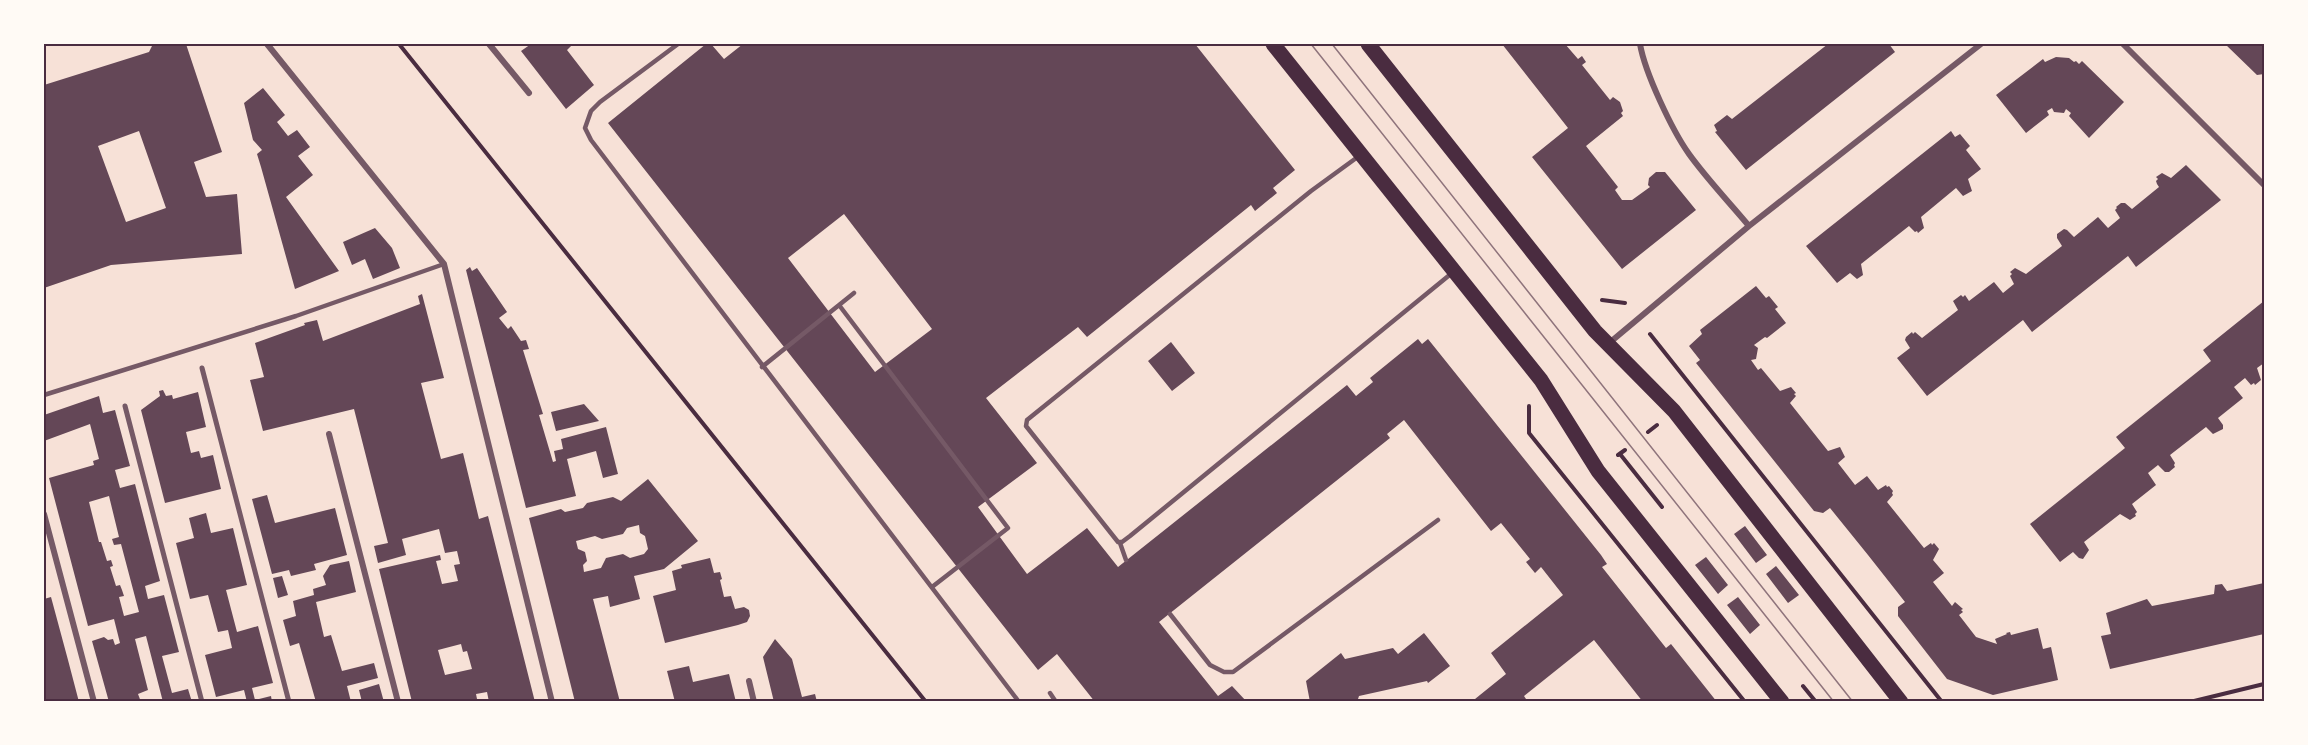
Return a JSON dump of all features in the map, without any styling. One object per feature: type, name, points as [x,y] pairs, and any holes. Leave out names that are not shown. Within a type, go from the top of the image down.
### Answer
[{"type":"main road","points":[[1273,44],[1541,380],[1598,471],[1782,702]]},
{"type":"main road","points":[[1368,44],[1595,331],[1674,411],[1901,702]]},
{"type":"street","points":[[267,44],[444,264],[552,702]]},
{"type":"street","points":[[489,44],[529,93]]},
{"type":"street","points":[[1640,44],[1642,59],[1688,153],[1749,226]]},
{"type":"street","points":[[1608,344],[1749,226],[1981,44]]},
{"type":"street","points":[[2123,44],[2265,185]]},
{"type":"street","points":[[202,368],[289,702]]},
{"type":"street","points":[[126,406],[202,702]]},
{"type":"street","points":[[329,434],[398,702]]},
{"type":"street","points":[[44,514],[94,702]]},
{"type":"street","points":[[749,681],[754,702]]},
{"type":"lane","points":[[678,44],[591,111],[585,128],[591,140],[1019,702]]},
{"type":"lane","points":[[1126,560],[1120,543],[1026,426],[1027,420],[1311,191],[1361,154]]},
{"type":"lane","points":[[44,395],[296,316],[444,264]]},
{"type":"lane","points":[[1120,543],[1454,271]]},
{"type":"lane","points":[[762,367],[854,293]]},
{"type":"lane","points":[[839,305],[1008,528],[932,587]]},
{"type":"lane","points":[[1170,614],[1210,665],[1224,672],[1233,672],[1438,520]]},
{"type":"lane","points":[[1050,693],[1056,702]]},
{"type":"path","points":[[399,44],[926,702]]},
{"type":"path","points":[[1648,331],[1942,702]]},
{"type":"path","points":[[1529,396],[1529,433],[1745,702]]},
{"type":"path","points":[[1620,454],[1662,507]]},
{"type":"path","points":[[1796,678],[1816,702]]},
{"type":"path","points":[[2190,702],[2265,684]]},
{"type":"building","points":[[153,44],[168,46],[186,44],[222,152],[194,162],[206,197],[237,194],[242,254],[111,265],[44,288],[44,85],[149,52]],"holes":[[[139,131],[166,208],[126,222],[98,146]]]},
{"type":"building","points":[[531,44],[571,44],[567,50],[594,85],[566,109],[521,51]]},
{"type":"building","points":[[706,44],[711,44],[724,59],[743,44],[1195,44],[1295,170],[1273,188],[1277,193],[1255,211],[1251,205],[1087,337],[1078,327],[986,398],[1037,463],[978,507],[1027,574],[1087,528],[1118,567],[1347,385],[1356,396],[1373,382],[1370,378],[1418,339],[1422,344],[1428,339],[1601,555],[1607,564],[1602,567],[1666,648],[1671,644],[1717,702],[1643,702],[1594,640],[1524,696],[1528,702],[1476,702],[1475,699],[1506,674],[1491,653],[1563,595],[1541,567],[1535,573],[1526,562],[1530,559],[1501,523],[1491,531],[1404,420],[1387,434],[1390,438],[1159,622],[1218,696],[1232,686],[1247,702],[1095,702],[1057,654],[1038,670],[608,123]],"holes":[[[844,214],[932,329],[875,372],[788,258]]]},
{"type":"building","points":[[1502,44],[1565,44],[1578,59],[1582,56],[1586,62],[1582,65],[1610,100],[1613,97],[1620,102],[1623,111],[1621,113],[1623,116],[1586,146],[1618,187],[1615,190],[1622,200],[1632,200],[1650,187],[1649,178],[1656,172],[1665,172],[1696,210],[1622,269],[1532,157],[1568,128]]},
{"type":"building","points":[[1828,44],[1889,44],[1895,52],[1746,170],[1715,132],[1717,131],[1714,125],[1727,115],[1732,119]]},
{"type":"building","points":[[2225,44],[2264,44],[2264,74],[2257,75]]},
{"type":"building","points":[[2056,57],[2069,58],[2079,64],[2082,61],[2124,102],[2089,138],[2069,116],[2071,113],[2066,109],[2064,113],[2054,112],[2052,108],[2047,111],[2049,115],[2026,133],[1996,95],[2043,59],[2045,62]]},
{"type":"building","points":[[263,88],[285,115],[277,122],[288,136],[297,130],[310,147],[298,156],[313,175],[286,197],[339,271],[295,289],[257,154],[262,150],[253,140],[244,103]]},
{"type":"building","points":[[1951,131],[1955,137],[1960,134],[1970,146],[1966,150],[1981,169],[1968,179],[1972,191],[1963,196],[1956,188],[1921,217],[1924,228],[1918,233],[1909,226],[1861,264],[1863,275],[1857,279],[1850,273],[1837,283],[1806,246]]},
{"type":"building","points":[[2186,165],[2221,200],[2136,267],[2128,256],[2032,332],[2023,320],[1927,396],[1897,358],[1910,348],[1905,340],[1906,337],[1915,332],[1922,338],[1958,310],[1953,301],[1961,295],[1963,297],[1965,295],[1969,301],[1994,282],[2003,293],[2014,284],[2010,272],[2015,268],[2026,274],[2062,246],[2057,234],[2064,229],[2074,237],[2098,217],[2108,228],[2120,218],[2115,210],[2116,207],[2125,203],[2132,209],[2159,187],[2156,177],[2162,173],[2171,178]]},
{"type":"building","points":[[375,228],[392,248],[400,268],[373,279],[365,259],[352,265],[343,242]]},
{"type":"building","points":[[470,267],[472,271],[477,268],[507,312],[499,318],[508,329],[511,326],[521,341],[526,340],[529,349],[523,350],[543,414],[539,415],[553,462],[556,461],[554,451],[563,449],[561,439],[606,427],[618,474],[603,478],[596,451],[567,459],[576,496],[526,508],[466,270]]},
{"type":"building","points":[[1756,286],[1778,307],[1775,309],[1786,323],[1754,345],[1758,348],[1756,359],[1751,360],[1758,370],[1761,368],[1780,391],[1791,387],[1796,396],[1790,403],[1828,451],[1840,447],[1845,457],[1838,463],[1855,485],[1867,476],[1878,490],[1886,485],[1889,486],[1893,495],[1887,502],[1924,548],[1934,543],[1939,549],[1933,560],[1944,573],[1933,582],[1952,606],[1955,602],[1963,609],[1959,615],[1976,637],[1997,644],[1995,639],[2006,633],[2010,632],[2011,635],[2038,628],[2043,649],[2051,647],[2058,680],[1993,695],[1947,679],[1898,616],[1898,607],[1905,602],[1868,555],[1830,508],[1823,513],[1814,511],[1696,363],[1700,360],[1689,346],[1702,334],[1700,330]]},
{"type":"building","points":[[422,294],[444,378],[421,383],[441,459],[463,453],[479,519],[488,516],[535,702],[489,702],[487,692],[476,694],[477,699],[471,702],[412,702],[379,569],[440,555],[441,560],[436,561],[442,584],[458,581],[454,565],[460,564],[457,551],[445,553],[439,529],[402,539],[406,555],[378,563],[374,546],[388,543],[354,409],[263,431],[250,380],[264,377],[255,343],[317,320],[323,341],[420,304],[418,296]],"holes":[[[461,644],[463,652],[467,651],[472,669],[445,675],[438,650]]]},
{"type":"building","points":[[2264,301],[2264,363],[2257,368],[2261,380],[2251,385],[2245,378],[2234,387],[2243,398],[2218,418],[2223,429],[2213,434],[2206,427],[2170,455],[2175,467],[2169,472],[2165,472],[2158,465],[2148,473],[2156,485],[2132,504],[2137,512],[2136,516],[2130,520],[2120,514],[2084,542],[2089,550],[2083,559],[2073,552],[2060,562],[2030,524],[2125,448],[2116,437],[2211,361],[2203,350]]},
{"type":"building","points":[[1171,342],[1195,373],[1172,391],[1148,361]]},
{"type":"building","points":[[163,390],[166,396],[172,395],[173,399],[198,392],[206,427],[186,432],[191,453],[199,451],[201,458],[213,455],[221,489],[165,503],[141,410],[160,396],[159,391]]},
{"type":"building","points":[[99,396],[103,413],[115,410],[130,466],[115,470],[120,488],[135,484],[160,581],[145,586],[148,599],[164,595],[179,652],[162,656],[172,693],[188,689],[192,702],[163,702],[146,636],[135,639],[148,690],[138,694],[141,702],[109,702],[92,641],[104,637],[108,640],[113,639],[115,645],[120,643],[114,619],[88,626],[49,478],[94,465],[93,461],[99,459],[90,424],[44,441],[44,415]],"holes":[[[109,496],[119,537],[112,539],[114,545],[121,544],[139,612],[124,616],[119,597],[124,596],[120,585],[116,586],[110,567],[113,566],[111,560],[107,561],[101,542],[99,542],[89,502]]]},
{"type":"building","points":[[584,404],[599,421],[556,431],[551,412]]},
{"type":"building","points":[[648,479],[698,541],[664,569],[634,576],[640,599],[610,607],[608,596],[593,599],[620,702],[575,702],[529,518],[561,509],[565,512],[583,508],[587,503],[613,497],[621,501]],"holes":[[[639,525],[640,533],[645,536],[648,549],[644,554],[630,558],[623,554],[606,558],[601,568],[584,572],[583,565],[587,561],[585,552],[578,549],[576,541],[595,536],[602,539],[623,534],[627,528]]]},
{"type":"building","points":[[267,495],[275,523],[335,508],[347,555],[314,564],[316,570],[291,576],[289,570],[272,574],[252,499]]},
{"type":"building","points":[[206,513],[211,533],[233,528],[247,585],[226,590],[237,632],[258,626],[273,683],[252,688],[255,700],[271,696],[272,702],[247,702],[244,690],[216,697],[205,655],[232,648],[228,630],[218,632],[208,595],[190,599],[176,543],[194,538],[189,518]]},
{"type":"building","points":[[1745,526],[1767,555],[1756,563],[1734,534]]},
{"type":"building","points":[[1706,557],[1728,585],[1718,594],[1695,565]]},
{"type":"building","points":[[710,558],[714,573],[720,572],[724,597],[731,596],[735,609],[744,607],[749,610],[750,616],[747,622],[665,643],[653,596],[676,590],[672,571],[682,568],[681,565]]},
{"type":"building","points":[[349,561],[356,592],[316,602],[324,637],[331,635],[342,671],[374,663],[378,678],[347,686],[351,702],[316,702],[299,643],[290,646],[283,620],[296,616],[293,601],[314,595],[313,589],[326,585],[323,576],[330,565]]},
{"type":"building","points":[[1776,566],[1799,595],[1788,603],[1766,574]]},
{"type":"building","points":[[282,576],[288,595],[278,598],[273,578]]},
{"type":"building","points":[[2264,583],[2264,634],[2110,669],[2101,636],[2111,634],[2106,613],[2147,599],[2152,606],[2214,594],[2215,585],[2222,584],[2227,591]]},
{"type":"building","points":[[51,597],[79,702],[44,702],[44,599]]},
{"type":"building","points":[[1738,597],[1760,625],[1750,634],[1727,605]]},
{"type":"building","points":[[1424,633],[1450,666],[1428,683],[1427,681],[1359,696],[1357,702],[1310,702],[1306,681],[1341,653],[1345,659],[1393,648],[1398,654]]},
{"type":"building","points":[[775,639],[792,659],[802,697],[815,694],[817,702],[774,702],[763,657]]},
{"type":"building","points":[[689,666],[693,682],[729,674],[736,702],[675,702],[667,671]]},
{"type":"building","points":[[379,684],[384,702],[362,702],[359,690]]},
{"type":"tram line","points":[[1311,44],[1834,702]]},
{"type":"tram line","points":[[1332,44],[1853,702]]}]
